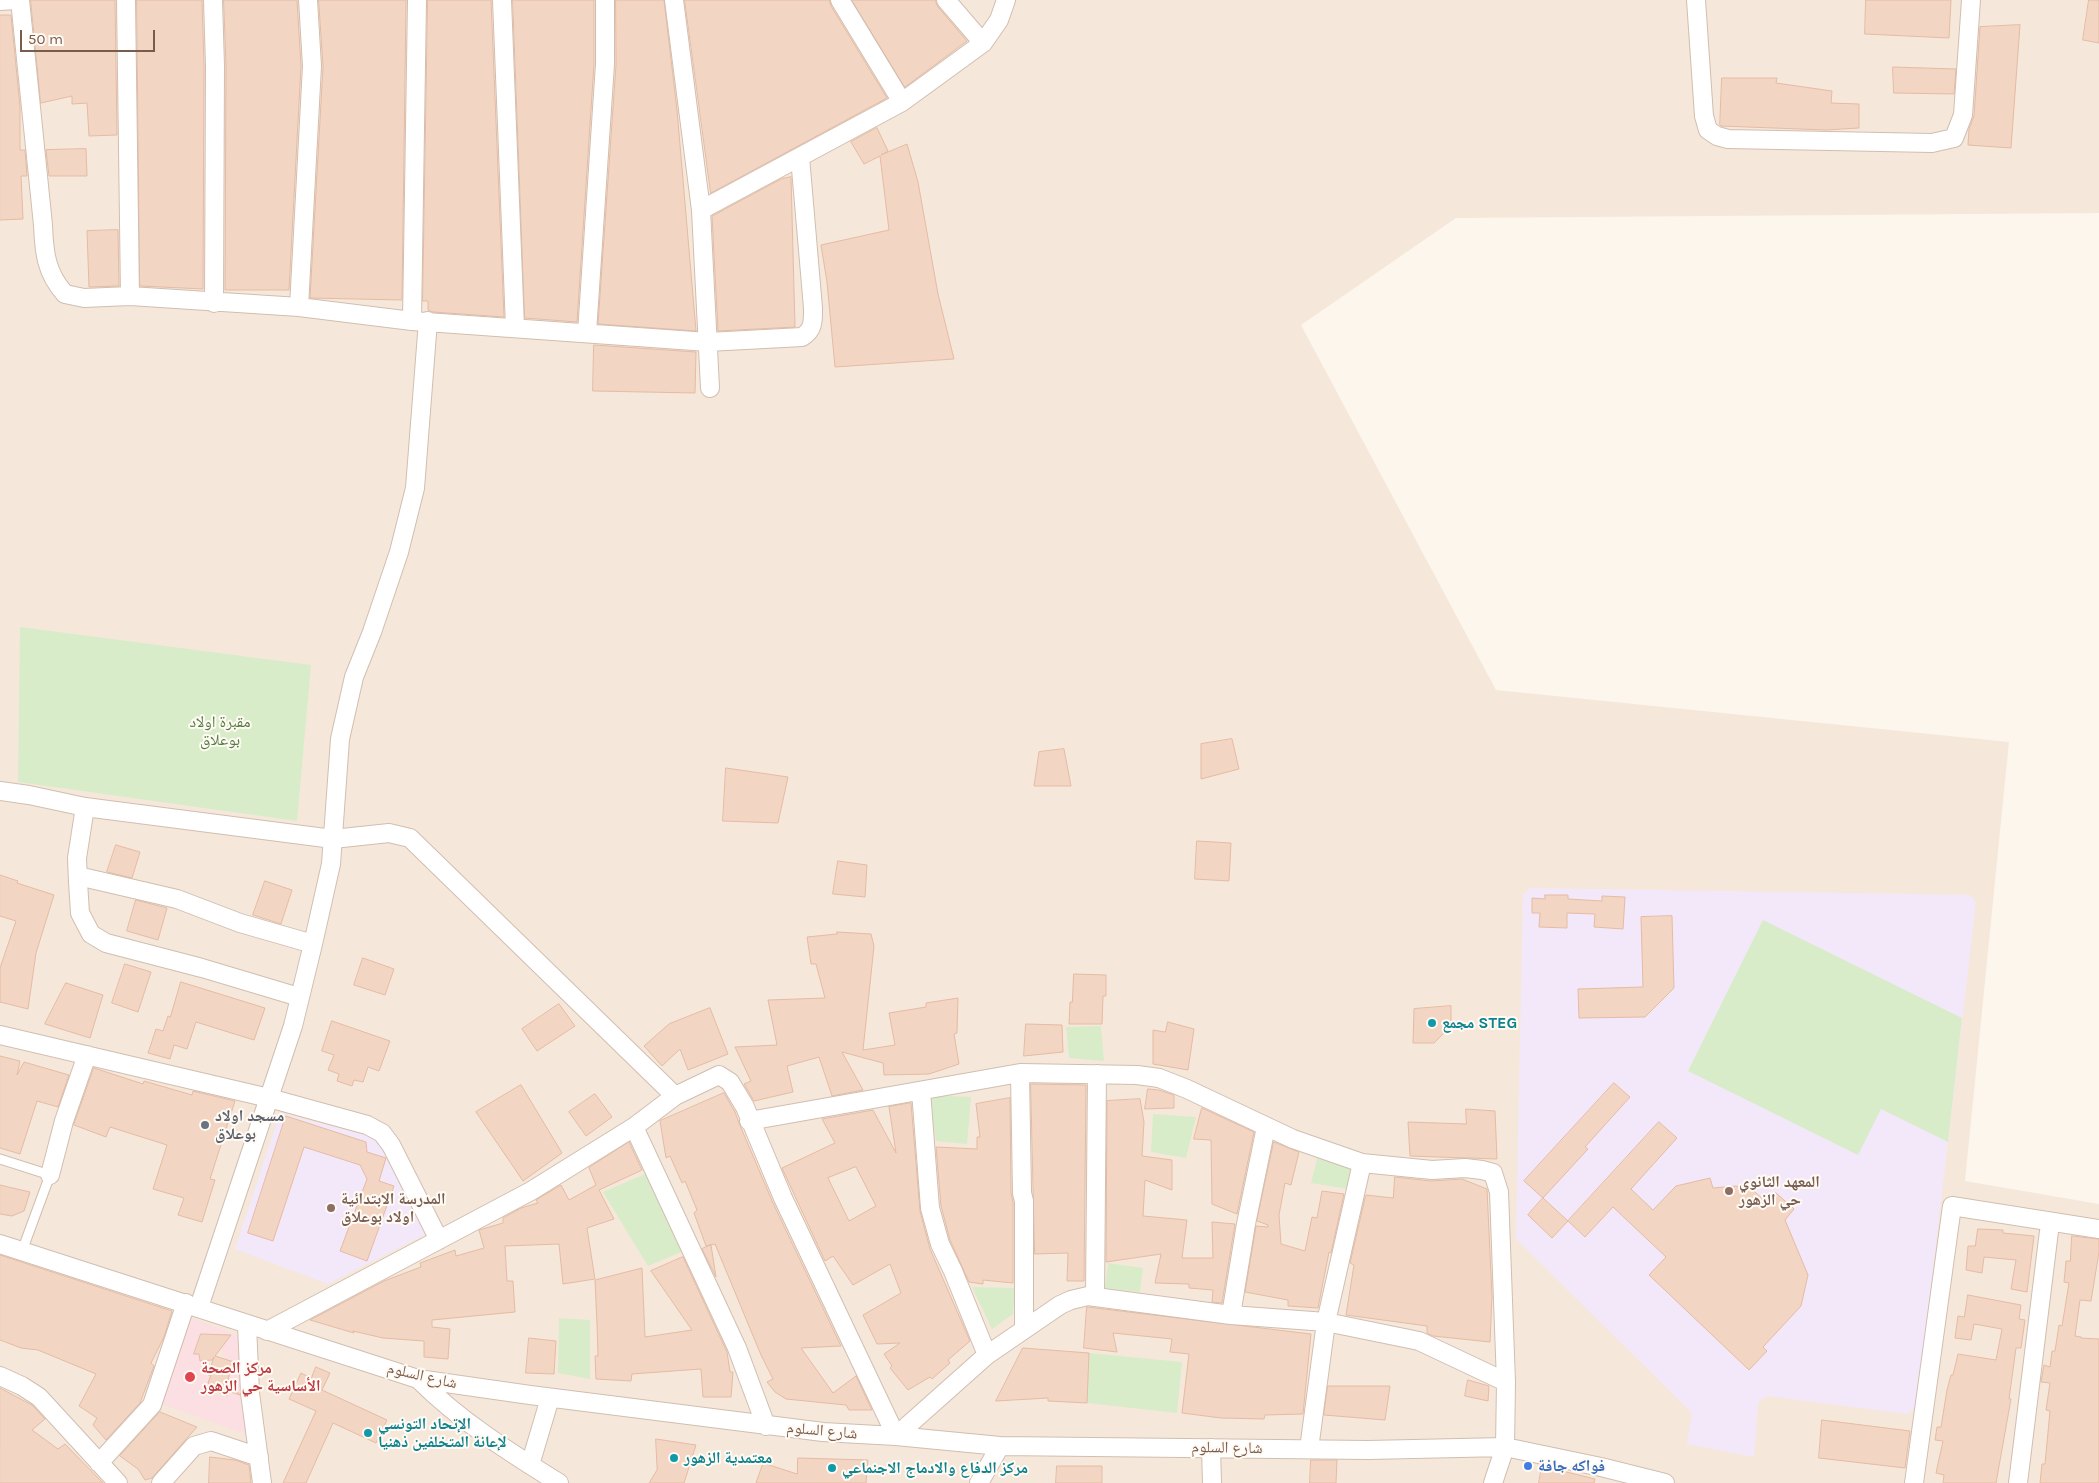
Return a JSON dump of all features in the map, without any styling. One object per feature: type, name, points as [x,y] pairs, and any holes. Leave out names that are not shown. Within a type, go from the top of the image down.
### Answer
[{"type":"street","points":[[0,1],[14,0]]},
{"type":"street","points":[[20,0],[43,225],[44,256],[50,274],[64,294],[84,298],[130,296],[214,303],[299,307],[420,321],[708,342],[802,337],[809,333],[813,321],[813,308],[800,157]]},
{"type":"street","points":[[126,0],[130,296]]},
{"type":"street","points":[[213,0],[215,66],[214,303]]},
{"type":"street","points":[[299,307],[312,66],[308,0]]},
{"type":"street","points":[[99,1463],[152,1405],[192,1305],[269,1098],[293,1026],[331,864],[342,730],[354,677],[372,632],[399,552],[415,488],[420,321],[417,0]]},
{"type":"street","points":[[502,0],[515,327]]},
{"type":"street","points":[[587,333],[605,64],[606,0]]},
{"type":"street","points":[[674,0],[701,210],[710,388]]},
{"type":"street","points":[[840,0],[902,102]]},
{"type":"street","points":[[946,0],[983,43]]},
{"type":"street","points":[[701,210],[902,102],[983,43],[999,20],[1006,0]]},
{"type":"street","points":[[1696,0],[1704,116],[1708,130],[1728,139],[1932,143],[1954,138],[1963,116],[1970,0]]},
{"type":"street","points":[[0,792],[29,795],[85,807],[333,839],[389,833],[410,838],[675,1096]]},
{"type":"street","points":[[85,807],[78,858],[78,876],[80,913],[91,934],[106,943],[202,968],[299,997]]},
{"type":"street","points":[[78,876],[176,899],[240,923],[313,944]]},
{"type":"street","points":[[0,1035],[269,1098],[367,1126],[382,1133],[391,1145],[439,1240]]},
{"type":"street","points":[[50,1174],[64,1122],[87,1056]]},
{"type":"street","points":[[749,1121],[1020,1073],[1124,1074],[1159,1078],[1187,1089],[1293,1140],[1362,1163],[1432,1170],[1465,1168],[1493,1173],[1499,1192],[1506,1382],[1505,1447],[1492,1483]]},
{"type":"street","points":[[1020,1073],[1022,1193],[1024,1200],[1024,1329]]},
{"type":"street","points":[[1095,1296],[1098,1074]]},
{"type":"street","points":[[267,1331],[531,1191],[634,1127],[675,1096],[718,1075],[730,1082],[745,1107],[749,1121],[783,1198],[896,1436],[987,1355],[1050,1311],[1071,1300],[1095,1296],[1232,1316],[1326,1322],[1419,1340],[1506,1382]]},
{"type":"street","points":[[921,1091],[930,1208],[940,1244],[987,1355]]},
{"type":"street","points":[[634,1127],[736,1348],[766,1426]]},
{"type":"street","points":[[1232,1316],[1246,1224],[1266,1127]]},
{"type":"street","points":[[1309,1449],[1326,1322],[1362,1163]]},
{"type":"street","points":[[1914,1483],[1952,1206],[2050,1223],[2099,1229]]},
{"type":"street","points":[[2018,1483],[2050,1223]]},
{"type":"street","name":"شارع السلوم","points":[[0,1244],[418,1379],[550,1398],[766,1426],[1000,1446],[1368,1450],[1505,1447],[1601,1467],[1623,1478],[1665,1483]]},
{"type":"street","points":[[247,1325],[250,1393],[262,1483]]},
{"type":"street","points":[[0,1376],[22,1386],[39,1397],[118,1483]]},
{"type":"street","points":[[418,1379],[440,1401],[488,1438],[559,1483]]},
{"type":"street","points":[[530,1465],[550,1398]]},
{"type":"street","points":[[160,1483],[194,1446],[210,1441],[259,1456]]},
{"type":"street","points":[[979,1483],[1000,1446]]},
{"type":"street","points":[[1210,1448],[1212,1483]]},
{"type":"lane","points":[[0,1159],[50,1174],[22,1251]]},
{"type":"shaded area","points":[[0,0],[2099,0],[2099,213],[1456,218],[1301,325],[1496,690],[2009,742],[1965,1181],[2099,1204],[2099,1483],[0,1483]]},
{"type":"shaded area","name":"المعهد الثانوي حي الزهور","points":[[1530,888],[1970,895],[1976,902],[1917,1406],[1907,1414],[1767,1396],[1758,1403],[1754,1457],[1687,1444],[1692,1413],[1516,1239],[1523,895]]},
{"type":"shaded area","name":"المدرسة الابتدائية اولاد بوعلاق","points":[[280,1113],[377,1138],[428,1233],[328,1284],[235,1249]]},
{"type":"shaded area","name":"مركز الصحة الأساسية حي الزهور","points":[[188,1317],[237,1335],[248,1435],[162,1404]],"holes":[[[201,1334],[210,1334],[219,1341],[221,1334],[226,1339],[221,1349],[226,1360],[234,1362],[228,1379],[231,1382],[227,1396],[215,1395],[216,1391],[212,1389],[213,1385],[208,1383],[211,1375],[208,1374],[210,1368],[206,1360],[200,1361],[199,1354],[194,1353]]]},
{"type":"green space","name":"مقبرة اولاد بوعلاق","points":[[20,627],[311,665],[297,821],[18,782]]},
{"type":"green space","points":[[1763,920],[1962,1018],[1948,1142],[1881,1109],[1858,1155],[1688,1071]]},
{"type":"green space","points":[[1101,1026],[1104,1061],[1069,1058],[1066,1027]]},
{"type":"green space","points":[[929,1095],[971,1097],[967,1144],[936,1141]]},
{"type":"green space","points":[[1153,1114],[1196,1117],[1186,1158],[1151,1152]]},
{"type":"green space","points":[[1318,1155],[1356,1165],[1348,1189],[1311,1183]]},
{"type":"green space","points":[[650,1172],[686,1250],[648,1266],[603,1192]]},
{"type":"green space","points":[[1108,1263],[1143,1268],[1140,1292],[1105,1288]]},
{"type":"green space","points":[[972,1287],[1015,1288],[1013,1314],[992,1329]]},
{"type":"green space","points":[[559,1318],[590,1320],[590,1379],[558,1373]]},
{"type":"green space","points":[[1089,1353],[1182,1362],[1177,1413],[1087,1403]]},
{"type":"building","points":[[31,0],[115,0],[117,135],[89,136],[87,103],[72,104],[72,96],[41,103]]},
{"type":"building","points":[[137,0],[202,0],[204,66],[203,289],[140,286]]},
{"type":"building","points":[[224,0],[297,0],[301,66],[289,290],[225,290],[226,66]]},
{"type":"building","points":[[319,0],[406,0],[402,300],[310,298],[323,67]]},
{"type":"building","points":[[428,0],[491,0],[504,317],[433,312],[428,310],[428,301],[423,301]]},
{"type":"building","points":[[513,0],[594,0],[594,64],[577,322],[525,318]]},
{"type":"building","points":[[616,0],[664,0],[677,110],[696,331],[598,324],[616,65]]},
{"type":"building","points":[[685,0],[829,0],[887,98],[711,193]]},
{"type":"building","points":[[852,0],[935,0],[938,7],[967,41],[905,87]]},
{"type":"building","points":[[1866,0],[1951,0],[1949,38],[1865,34]]},
{"type":"building","points":[[2089,0],[2099,0],[2099,43],[2083,40]]},
{"type":"building","points":[[0,15],[11,15],[20,107],[20,150],[25,150],[27,176],[21,176],[23,219],[0,220]]},
{"type":"building","points":[[2020,25],[2011,148],[1968,145],[1969,129],[1974,116],[1980,27]]},
{"type":"building","points":[[1893,67],[1956,69],[1954,94],[1894,93]]},
{"type":"building","points":[[1722,78],[1777,78],[1776,83],[1832,91],[1831,103],[1859,104],[1859,128],[1826,130],[1721,126]]},
{"type":"building","points":[[877,128],[888,151],[881,155],[907,144],[918,182],[938,294],[954,359],[835,367],[827,282],[821,245],[889,230],[880,156],[864,164],[851,142]]},
{"type":"building","points":[[86,149],[87,176],[49,176],[46,150]]},
{"type":"building","points":[[791,177],[795,327],[718,331],[712,216],[781,179]]},
{"type":"building","points":[[118,230],[119,286],[89,287],[87,231]]},
{"type":"building","points":[[594,345],[696,352],[695,393],[593,391]]},
{"type":"building","points":[[1232,739],[1239,769],[1201,779],[1201,744]]},
{"type":"building","points":[[1064,749],[1071,786],[1034,786],[1039,752]]},
{"type":"building","points":[[726,768],[788,777],[778,823],[723,821]]},
{"type":"building","points":[[1197,841],[1231,843],[1229,881],[1195,879]]},
{"type":"building","points":[[116,845],[140,852],[132,878],[107,872]]},
{"type":"building","points":[[838,861],[867,865],[865,897],[833,894]]},
{"type":"building","points":[[0,875],[18,881],[17,883],[54,895],[36,953],[28,1009],[0,1002],[0,968],[16,921],[0,916]]},
{"type":"building","points":[[265,881],[292,890],[281,924],[253,915]]},
{"type":"building","points":[[1545,895],[1568,895],[1568,899],[1602,901],[1602,896],[1625,897],[1623,929],[1594,927],[1595,914],[1567,913],[1567,928],[1539,927],[1540,913],[1532,913],[1532,898],[1545,899]]},
{"type":"building","points":[[136,900],[167,908],[158,940],[127,931]]},
{"type":"building","points":[[1672,916],[1674,988],[1645,1017],[1579,1018],[1578,989],[1643,987],[1641,917]]},
{"type":"building","points":[[837,932],[871,934],[874,946],[863,1050],[895,1045],[889,1013],[926,1007],[926,1003],[958,998],[957,1033],[954,1034],[959,1064],[929,1074],[884,1075],[883,1063],[842,1052],[863,1090],[832,1096],[819,1057],[787,1066],[793,1092],[754,1101],[744,1084],[751,1081],[735,1047],[777,1045],[768,1000],[825,998],[816,964],[811,964],[807,937],[837,934]]},
{"type":"building","points":[[363,958],[394,969],[385,995],[354,985]]},
{"type":"building","points":[[125,964],[151,972],[138,1012],[112,1003]]},
{"type":"building","points":[[1074,974],[1106,975],[1106,996],[1103,996],[1102,1024],[1069,1024]]},
{"type":"building","points":[[181,982],[265,1008],[254,1040],[196,1022],[187,1049],[174,1045],[170,1059],[148,1053],[156,1029],[163,1031],[168,1016],[170,1017]]},
{"type":"building","points":[[66,983],[103,995],[90,1038],[45,1024]]},
{"type":"building","points":[[559,1004],[575,1026],[537,1051],[522,1029]]},
{"type":"building","name":"مجمع STEG","points":[[1451,1006],[1451,1020],[1448,1029],[1434,1043],[1413,1043],[1414,1009]]},
{"type":"building","points":[[710,1008],[728,1054],[688,1070],[680,1049],[662,1066],[644,1046],[669,1024]]},
{"type":"building","points":[[332,1021],[390,1041],[379,1071],[368,1067],[363,1082],[354,1080],[352,1086],[337,1081],[339,1074],[328,1070],[334,1055],[322,1051]]},
{"type":"building","points":[[1168,1022],[1194,1029],[1188,1070],[1153,1064],[1153,1030],[1165,1032]]},
{"type":"building","points":[[1026,1024],[1062,1025],[1063,1052],[1024,1056]]},
{"type":"building","points":[[0,1056],[20,1061],[17,1075],[24,1062],[69,1075],[58,1107],[37,1101],[20,1154],[0,1148]]},
{"type":"building","points":[[94,1068],[143,1084],[144,1081],[192,1095],[193,1091],[235,1101],[210,1179],[215,1180],[202,1222],[178,1215],[184,1198],[153,1189],[167,1145],[110,1127],[106,1137],[74,1125]]},
{"type":"building","points":[[1614,1083],[1630,1097],[1585,1147],[1588,1149],[1543,1198],[1524,1181]]},
{"type":"building","points":[[1031,1084],[1086,1085],[1084,1281],[1067,1281],[1068,1253],[1035,1254]]},
{"type":"building","points":[[521,1085],[562,1153],[523,1181],[476,1112]]},
{"type":"building","points":[[1148,1089],[1174,1095],[1174,1108],[1145,1109]]},
{"type":"building","points":[[724,1093],[735,1112],[773,1203],[841,1346],[801,1348],[833,1393],[856,1376],[872,1410],[849,1410],[846,1405],[786,1399],[775,1392],[767,1382],[773,1379],[761,1355],[715,1244],[706,1246],[694,1213],[697,1210],[685,1181],[682,1183],[670,1156],[666,1158],[660,1121]]},
{"type":"building","points":[[595,1094],[612,1117],[586,1136],[569,1112]]},
{"type":"building","points":[[1010,1098],[1013,1283],[983,1280],[983,1284],[969,1282],[950,1240],[941,1206],[936,1147],[977,1149],[977,1137],[980,1137],[976,1104]]},
{"type":"building","points":[[1140,1099],[1144,1122],[1142,1156],[1172,1160],[1172,1190],[1145,1180],[1143,1216],[1187,1220],[1182,1258],[1213,1258],[1212,1222],[1235,1224],[1222,1303],[1212,1302],[1213,1290],[1189,1288],[1189,1284],[1155,1283],[1161,1254],[1106,1262],[1107,1101]]},
{"type":"building","points":[[911,1103],[920,1211],[930,1249],[970,1341],[948,1360],[950,1363],[932,1379],[930,1377],[908,1390],[890,1368],[892,1366],[884,1354],[900,1343],[877,1344],[863,1315],[901,1293],[890,1264],[853,1285],[833,1256],[825,1261],[782,1168],[835,1143],[822,1119],[873,1110],[896,1153],[889,1107]],"holes":[[[856,1167],[876,1206],[849,1221],[828,1178]]]},
{"type":"building","points":[[1202,1108],[1254,1132],[1237,1214],[1212,1204],[1211,1140],[1194,1139]]},
{"type":"building","points":[[1466,1109],[1495,1111],[1497,1159],[1410,1156],[1408,1122],[1466,1124]]},
{"type":"building","name":"المدرسة الابتدائية اولاد بوعلاق","points":[[286,1116],[366,1142],[367,1152],[386,1158],[379,1181],[394,1186],[367,1261],[340,1251],[367,1179],[360,1165],[304,1147],[273,1241],[248,1233]]},
{"type":"building","points":[[1659,1122],[1677,1138],[1631,1189],[1653,1210],[1676,1186],[1710,1178],[1713,1188],[1736,1186],[1754,1191],[1766,1202],[1775,1192],[1794,1209],[1785,1220],[1808,1275],[1801,1306],[1763,1347],[1767,1351],[1749,1370],[1649,1275],[1666,1257],[1613,1207],[1585,1237],[1568,1221]]},
{"type":"building","points":[[629,1142],[642,1170],[599,1190],[614,1219],[587,1228],[595,1279],[563,1284],[559,1244],[505,1246],[507,1281],[513,1281],[515,1312],[432,1320],[432,1327],[450,1329],[448,1359],[424,1357],[424,1341],[383,1338],[353,1331],[354,1333],[310,1320],[384,1281],[421,1267],[420,1263],[455,1250],[456,1256],[484,1248],[479,1230],[503,1223],[503,1218],[521,1208],[538,1203],[536,1200],[561,1185],[569,1200],[596,1185],[589,1168]]},
{"type":"building","points":[[1274,1142],[1299,1152],[1291,1185],[1285,1183],[1279,1215],[1281,1244],[1305,1251],[1312,1217],[1317,1218],[1322,1191],[1344,1194],[1331,1253],[1329,1252],[1318,1308],[1288,1306],[1288,1300],[1245,1292],[1256,1226],[1268,1227],[1268,1225],[1257,1221]]},
{"type":"building","points":[[1395,1177],[1431,1181],[1462,1179],[1487,1189],[1492,1296],[1490,1342],[1433,1336],[1427,1333],[1427,1326],[1346,1315],[1354,1265],[1350,1263],[1366,1195],[1393,1198]]},
{"type":"building","points":[[0,1185],[30,1192],[24,1211],[12,1216],[0,1214]]},
{"type":"building","points":[[1543,1198],[1568,1221],[1552,1238],[1528,1215]]},
{"type":"building","points":[[1978,1229],[2003,1230],[2003,1233],[2034,1236],[2027,1292],[2011,1289],[2016,1260],[1984,1257],[1982,1273],[1966,1270],[1968,1246],[1975,1246]]},
{"type":"building","points":[[2072,1236],[2099,1239],[2099,1252],[2091,1301],[2080,1300],[2075,1336],[2099,1339],[2099,1483],[2040,1483],[2042,1464],[2045,1464],[2050,1411],[2046,1410],[2050,1383],[2041,1382],[2044,1365],[2050,1367],[2052,1351],[2055,1351],[2059,1325],[2062,1326],[2069,1283],[2064,1282],[2066,1261],[2070,1261]]},
{"type":"building","points":[[711,1245],[716,1277],[702,1249]]},
{"type":"building","points":[[0,1255],[172,1311],[164,1337],[151,1363],[154,1366],[140,1403],[106,1440],[93,1425],[97,1418],[79,1406],[96,1374],[38,1350],[21,1348],[0,1340]]},
{"type":"building","points":[[683,1257],[727,1352],[730,1372],[733,1372],[731,1397],[703,1397],[701,1369],[632,1374],[631,1381],[596,1379],[595,1356],[598,1356],[595,1280],[642,1268],[645,1337],[692,1330],[651,1271]]},
{"type":"building","points":[[1968,1295],[2021,1305],[2019,1319],[2025,1320],[2021,1348],[2016,1348],[2009,1399],[2011,1399],[1996,1483],[1943,1483],[1944,1475],[1936,1473],[1943,1441],[1935,1440],[1937,1427],[1941,1427],[1947,1390],[1958,1354],[1996,1360],[2002,1329],[1974,1324],[1971,1340],[1955,1338],[1958,1316],[1964,1317]]},
{"type":"building","points":[[1087,1307],[1311,1334],[1303,1414],[1265,1415],[1264,1419],[1221,1418],[1182,1413],[1189,1354],[1170,1352],[1172,1339],[1113,1333],[1117,1352],[1084,1348]]},
{"type":"building","points":[[201,1334],[231,1335],[215,1356],[234,1362],[228,1379],[240,1395],[228,1391],[227,1396],[211,1389],[213,1385],[208,1383],[211,1375],[208,1375],[214,1357],[212,1360],[200,1361],[199,1354],[194,1354]]},
{"type":"building","points":[[529,1338],[556,1341],[554,1374],[526,1373]]},
{"type":"building","points":[[1023,1348],[1089,1353],[1087,1403],[1048,1401],[1048,1398],[996,1401]]},
{"type":"building","name":"الإتحاد التونسي لإعانة المتخلفين ذهنيا","points":[[316,1367],[330,1373],[322,1390],[387,1420],[376,1443],[333,1423],[306,1483],[283,1483],[316,1411],[289,1399],[301,1373],[311,1378]]},
{"type":"building","points":[[1468,1380],[1489,1386],[1488,1401],[1465,1396]]},
{"type":"building","points":[[1328,1386],[1390,1386],[1385,1420],[1324,1415]]},
{"type":"building","points":[[0,1388],[32,1405],[45,1419],[32,1430],[58,1449],[65,1444],[103,1483],[0,1483]]},
{"type":"building","points":[[160,1412],[197,1427],[152,1478],[145,1480],[138,1469],[120,1456]]},
{"type":"building","points":[[1822,1420],[1910,1431],[1905,1468],[1819,1458]]},
{"type":"building","name":"معتمدية الزهور","points":[[656,1439],[696,1445],[684,1483],[649,1483],[657,1470]]},
{"type":"building","points":[[210,1457],[235,1460],[249,1465],[251,1483],[209,1483]]},
{"type":"building","name":"مركز الدفاع والادماج الاجنماعي","points":[[798,1458],[868,1460],[866,1483],[756,1483],[763,1463],[797,1474]]},
{"type":"building","points":[[1311,1460],[1337,1460],[1336,1483],[1310,1483]]},
{"type":"building","points":[[1057,1466],[1102,1466],[1102,1483],[1056,1483]]},
{"type":"building","points":[[1542,1466],[1595,1479],[1594,1483],[1539,1483]]},
{"type":"place","name":"مجمع STEG","points":[[1432,1023]]},
{"type":"place","name":"مسجد اولاد بوعلاق","points":[[205,1125]]},
{"type":"place","name":"المعهد الثانوي حي الزهور","points":[[1729,1191]]},
{"type":"place","name":"المدرسة الابتدائية اولاد بوعلاق","points":[[331,1208]]},
{"type":"place","name":"مركز الصحة الأساسية حي الزهور","points":[[190,1377]]},
{"type":"place","name":"الإتحاد التونسي لإعانة المتخلفين ذهنيا","points":[[368,1433]]},
{"type":"place","name":"معتمدية الزهور","points":[[674,1458]]},
{"type":"place","name":"فواكه جافة","points":[[1528,1466]]},
{"type":"place","name":"مركز الدفاع والادماج الاجنماعي","points":[[832,1468]]}]
